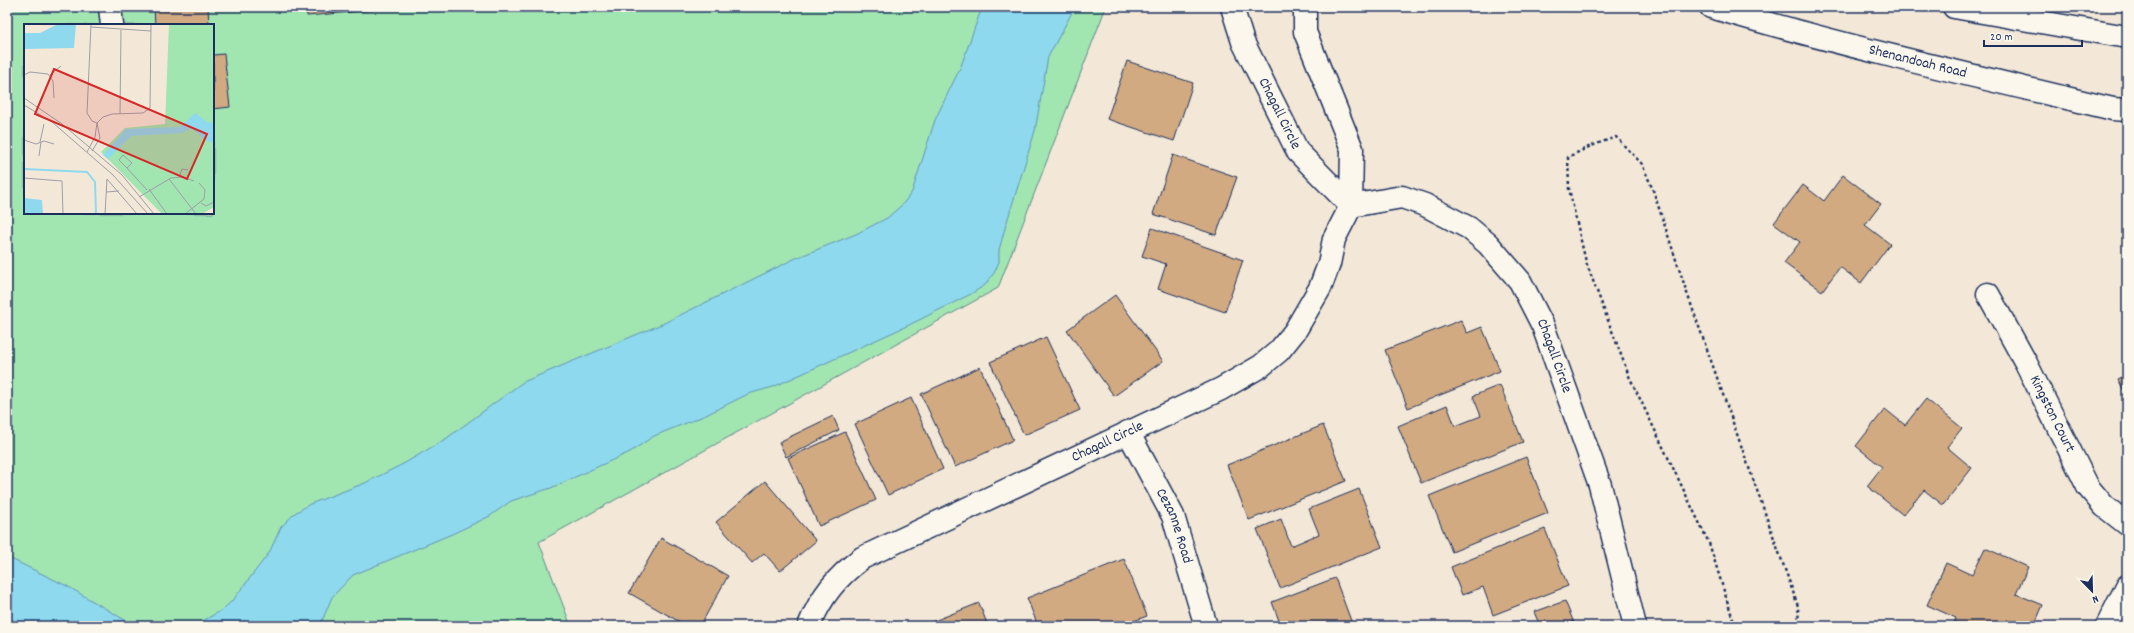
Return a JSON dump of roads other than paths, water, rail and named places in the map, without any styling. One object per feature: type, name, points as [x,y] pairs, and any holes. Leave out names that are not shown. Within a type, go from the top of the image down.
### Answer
[{"type":"street","points":[[110,7],[112,24]]},
{"type":"street","name":"Chagall Circle","points":[[1232,7],[1243,42],[1298,152],[1351,206]]},
{"type":"street","name":"Chagall Circle","points":[[809,626],[817,607],[828,588],[844,571],[862,558],[1221,389],[1261,366],[1279,351],[1309,310],[1320,288],[1329,264],[1334,239],[1351,206],[1352,149],[1305,32],[1305,7]]},
{"type":"street","name":"Shenandoah Road","points":[[1711,7],[1768,24],[1968,74],[2113,109],[2127,110]]},
{"type":"street","points":[[1954,7],[2127,37]]},
{"type":"street","name":"Chagall Circle","points":[[1351,206],[1402,197],[1425,205],[1474,232],[1496,253],[1520,281],[1543,326],[1600,485],[1635,626]]},
{"type":"street","name":"Kingston Court","points":[[1988,294],[2026,363],[2088,487],[2104,506],[2127,524]]},
{"type":"street","name":"Cezanne Road","points":[[1128,432],[1173,516],[1206,626]]},
{"type":"street","points":[[2107,626],[2127,586]]},
{"type":"water","points":[[982,7],[1075,7],[1048,57],[1035,131],[1005,228],[999,250],[999,262],[994,273],[985,285],[971,294],[909,325],[773,387],[748,394],[706,415],[654,436],[630,452],[551,488],[511,501],[490,516],[452,534],[353,575],[332,597],[320,626],[194,626],[222,610],[233,600],[269,553],[281,527],[295,513],[310,504],[365,483],[405,463],[447,438],[523,382],[662,324],[796,258],[856,234],[887,218],[902,205],[912,192],[935,120],[961,66]]},
{"type":"water","points":[[7,557],[67,586],[135,626],[7,626]]}]
